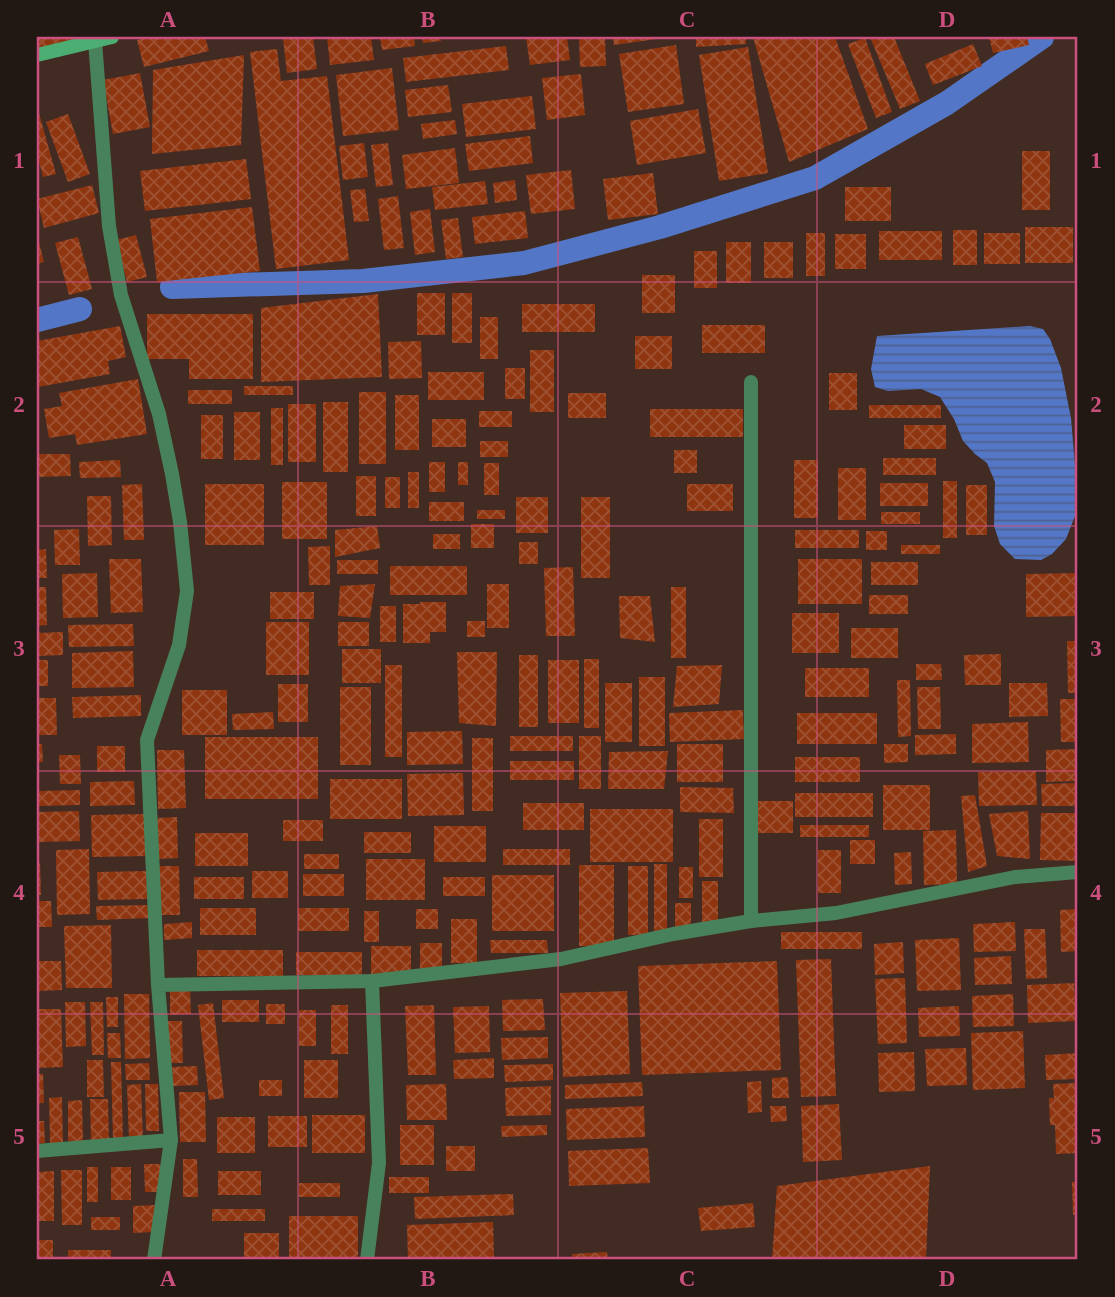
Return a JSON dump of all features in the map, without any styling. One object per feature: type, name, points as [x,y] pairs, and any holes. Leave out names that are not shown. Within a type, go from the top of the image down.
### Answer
[{"type":"street","points":[[37,55],[112,37]]},
{"type":"street","points":[[95,41],[109,226],[121,295],[159,414],[172,474],[187,591],[179,645],[147,740],[158,985],[171,1140],[154,1260]]},
{"type":"street","points":[[751,382],[751,921]]},
{"type":"street","points":[[158,985],[372,981],[561,960],[673,934],[751,921],[835,914],[1015,877],[1078,872]]},
{"type":"street","points":[[367,1260],[379,1163],[372,981]]},
{"type":"street","points":[[37,1151],[171,1140]]},
{"type":"water","points":[[1030,326],[1043,329],[1050,339],[1061,368],[1071,418],[1077,489],[1075,516],[1066,539],[1052,554],[1041,560],[1015,559],[1000,544],[994,526],[995,482],[987,463],[963,441],[954,419],[940,397],[921,389],[888,391],[875,387],[871,369],[877,336]]},
{"type":"building","points":[[37,37],[79,37],[79,38],[37,49]]},
{"type":"building","points":[[150,37],[205,37],[209,51],[144,67],[137,40]]},
{"type":"building","points":[[313,37],[317,69],[287,73],[283,39]]},
{"type":"building","points":[[327,37],[371,37],[374,60],[330,65]]},
{"type":"building","points":[[380,37],[414,37],[415,46],[382,50]]},
{"type":"building","points":[[422,37],[440,37],[441,41],[423,43]]},
{"type":"building","points":[[526,37],[567,37],[570,60],[530,65]]},
{"type":"building","points":[[579,37],[605,37],[606,66],[580,67]]},
{"type":"building","points":[[613,37],[664,37],[664,38],[614,45]]},
{"type":"building","points":[[696,37],[746,37],[746,44],[696,47]]},
{"type":"building","points":[[753,37],[835,37],[868,129],[789,162]]},
{"type":"building","points":[[870,37],[894,37],[920,101],[900,109]]},
{"type":"building","points":[[989,37],[1027,37],[1029,45],[993,53]]},
{"type":"building","points":[[865,38],[892,112],[876,118],[848,44]]},
{"type":"building","points":[[973,44],[982,66],[933,85],[925,64]]},
{"type":"building","points":[[676,45],[684,104],[628,112],[619,54]]},
{"type":"building","points":[[506,46],[509,70],[406,82],[403,58]]},
{"type":"building","points":[[748,47],[768,173],[719,181],[699,55]]},
{"type":"building","points":[[277,49],[281,81],[327,76],[349,260],[276,269],[250,52]]},
{"type":"building","points":[[244,55],[241,145],[152,154],[153,70]]},
{"type":"building","points":[[392,68],[399,130],[343,136],[336,75]]},
{"type":"building","points":[[140,73],[150,127],[113,134],[103,80]]},
{"type":"building","points":[[581,74],[585,115],[547,120],[542,78]]},
{"type":"building","points":[[448,85],[452,112],[408,117],[405,90]]},
{"type":"building","points":[[532,96],[536,129],[466,137],[462,104]]},
{"type":"building","points":[[37,106],[56,174],[43,177],[37,153]]},
{"type":"building","points":[[698,109],[706,153],[637,165],[630,121]]},
{"type":"building","points":[[68,114],[90,174],[68,182],[46,122]]},
{"type":"building","points":[[455,120],[457,134],[423,139],[421,124]]},
{"type":"building","points":[[530,136],[533,163],[469,171],[465,144]]},
{"type":"building","points":[[364,143],[368,177],[343,180],[339,146]]},
{"type":"building","points":[[388,143],[393,185],[376,187],[371,145]]},
{"type":"building","points":[[455,148],[459,183],[406,189],[402,155]]},
{"type":"building","points":[[1022,151],[1050,151],[1050,210],[1022,210]]},
{"type":"building","points":[[246,159],[251,199],[145,211],[140,171]]},
{"type":"building","points":[[571,170],[575,209],[531,214],[526,175]]},
{"type":"building","points":[[653,173],[658,214],[608,220],[603,179]]},
{"type":"building","points":[[515,180],[517,200],[495,203],[493,183]]},
{"type":"building","points":[[485,181],[488,204],[435,210],[432,187]]},
{"type":"building","points":[[92,185],[99,213],[44,228],[37,199]]},
{"type":"building","points":[[845,187],[891,187],[891,221],[845,221]]},
{"type":"building","points":[[365,189],[369,221],[354,222],[350,190]]},
{"type":"building","points":[[398,196],[404,248],[384,250],[378,199]]},
{"type":"building","points":[[252,207],[260,271],[157,282],[150,219]]},
{"type":"building","points":[[430,209],[435,252],[415,255],[410,212]]},
{"type":"building","points":[[525,211],[528,238],[475,244],[472,217]]},
{"type":"building","points":[[458,218],[463,257],[446,259],[441,220]]},
{"type":"building","points":[[1025,227],[1073,227],[1073,263],[1025,263]]},
{"type":"building","points":[[953,230],[977,230],[977,265],[953,265]]},
{"type":"building","points":[[879,231],[942,231],[942,260],[879,260]]},
{"type":"building","points":[[806,233],[825,233],[825,276],[806,276]]},
{"type":"building","points":[[984,233],[1020,233],[1020,264],[984,264]]},
{"type":"building","points":[[835,234],[866,234],[866,269],[835,269]]},
{"type":"building","points":[[136,235],[147,277],[127,282],[116,240]]},
{"type":"building","points":[[78,237],[92,289],[69,295],[55,243]]},
{"type":"building","points":[[37,239],[44,262],[37,264]]},
{"type":"building","points":[[726,242],[751,242],[751,283],[726,283]]},
{"type":"building","points":[[764,242],[793,242],[793,278],[764,278]]},
{"type":"building","points":[[694,251],[717,251],[717,288],[694,288]]},
{"type":"building","points":[[642,275],[675,275],[675,313],[642,313]]},
{"type":"building","points":[[417,293],[445,293],[445,335],[417,335]]},
{"type":"building","points":[[452,293],[472,293],[472,343],[452,343]]},
{"type":"building","points":[[378,294],[382,377],[261,382],[261,308]]},
{"type":"building","points":[[522,304],[595,304],[595,332],[522,332]]},
{"type":"building","points":[[147,314],[253,314],[253,379],[189,379],[189,359],[147,359]]},
{"type":"building","points":[[480,317],[498,317],[498,359],[480,359]]},
{"type":"building","points":[[702,325],[765,325],[765,353],[702,353]]},
{"type":"building","points":[[120,326],[126,357],[108,361],[110,374],[38,387],[37,341]]},
{"type":"building","points":[[635,336],[672,336],[672,369],[635,369]]},
{"type":"building","points":[[421,341],[422,378],[389,379],[388,342]]},
{"type":"building","points":[[530,350],[554,350],[554,412],[530,412]]},
{"type":"building","points":[[505,368],[525,368],[525,399],[505,399]]},
{"type":"building","points":[[428,372],[484,372],[484,400],[428,400]]},
{"type":"building","points":[[829,373],[857,373],[857,410],[829,410]]},
{"type":"building","points":[[138,379],[147,434],[77,445],[75,434],[49,438],[44,409],[62,406],[59,393]]},
{"type":"building","points":[[244,386],[293,386],[293,395],[244,395]]},
{"type":"building","points":[[188,390],[232,390],[232,404],[188,404]]},
{"type":"building","points":[[359,392],[386,392],[386,464],[359,464]]},
{"type":"building","points":[[568,393],[606,393],[606,418],[568,418]]},
{"type":"building","points":[[395,395],[419,395],[419,450],[395,450]]},
{"type":"building","points":[[323,402],[348,402],[348,472],[323,472]]},
{"type":"building","points":[[288,404],[316,404],[316,462],[288,462]]},
{"type":"building","points":[[869,405],[941,405],[941,418],[869,418]]},
{"type":"building","points":[[271,408],[283,408],[283,465],[271,465]]},
{"type":"building","points":[[650,409],[743,409],[743,437],[650,437]]},
{"type":"building","points":[[479,411],[512,411],[512,427],[479,427]]},
{"type":"building","points":[[234,412],[260,412],[260,460],[234,460]]},
{"type":"building","points":[[201,415],[223,415],[223,459],[201,459]]},
{"type":"building","points":[[432,419],[466,419],[466,447],[432,447]]},
{"type":"building","points":[[904,425],[946,425],[946,449],[904,449]]},
{"type":"building","points":[[480,441],[508,441],[508,457],[480,457]]},
{"type":"building","points":[[674,450],[697,450],[697,473],[674,473]]},
{"type":"building","points":[[37,454],[70,454],[71,476],[37,477]]},
{"type":"building","points":[[883,458],[936,458],[936,475],[883,475]]},
{"type":"building","points":[[120,460],[121,477],[80,478],[79,462]]},
{"type":"building","points":[[794,460],[818,460],[818,518],[794,518]]},
{"type":"building","points":[[429,462],[445,462],[445,492],[429,492]]},
{"type":"building","points":[[458,462],[468,462],[468,485],[458,485]]},
{"type":"building","points":[[484,463],[499,463],[499,495],[484,495]]},
{"type":"building","points":[[838,468],[866,468],[866,520],[838,520]]},
{"type":"building","points":[[408,472],[419,472],[419,508],[408,508]]},
{"type":"building","points":[[356,476],[376,476],[376,516],[356,516]]},
{"type":"building","points":[[385,477],[400,477],[400,508],[385,508]]},
{"type":"building","points":[[943,481],[957,481],[957,538],[943,538]]},
{"type":"building","points":[[282,482],[327,482],[327,539],[282,539]]},
{"type":"building","points":[[880,483],[928,483],[928,506],[880,506]]},
{"type":"building","points":[[142,484],[144,540],[124,540],[122,485]]},
{"type":"building","points":[[205,484],[264,484],[264,545],[205,545]]},
{"type":"building","points":[[687,484],[733,484],[733,511],[687,511]]},
{"type":"building","points":[[966,485],[987,485],[987,535],[966,535]]},
{"type":"building","points":[[87,496],[111,496],[112,545],[88,546]]},
{"type":"building","points":[[516,497],[548,497],[548,533],[516,533]]},
{"type":"building","points":[[581,497],[610,497],[610,578],[581,578]]},
{"type":"building","points":[[429,502],[464,502],[464,521],[429,521]]},
{"type":"building","points":[[477,510],[505,510],[505,519],[477,519]]},
{"type":"building","points":[[881,512],[920,512],[920,524],[881,524]]},
{"type":"building","points":[[471,524],[494,524],[494,548],[471,548]]},
{"type":"building","points":[[377,526],[380,548],[335,557],[335,530]]},
{"type":"building","points":[[79,529],[80,565],[55,565],[54,530]]},
{"type":"building","points":[[795,530],[859,530],[859,548],[795,548]]},
{"type":"building","points":[[866,531],[887,531],[887,550],[866,550]]},
{"type":"building","points":[[433,534],[460,534],[460,549],[433,549]]},
{"type":"building","points":[[519,542],[538,542],[538,564],[519,564]]},
{"type":"building","points":[[901,545],[940,545],[940,554],[901,554]]},
{"type":"building","points":[[330,546],[330,585],[309,585],[308,547]]},
{"type":"building","points":[[46,549],[47,578],[37,578],[37,550]]},
{"type":"building","points":[[109,559],[141,559],[143,612],[111,613]]},
{"type":"building","points":[[798,559],[862,559],[862,604],[798,604]]},
{"type":"building","points":[[337,560],[378,560],[378,574],[337,574]]},
{"type":"building","points":[[871,562],[918,562],[918,585],[871,585]]},
{"type":"building","points":[[390,566],[467,566],[467,595],[390,595]]},
{"type":"building","points":[[573,567],[575,636],[546,636],[544,568]]},
{"type":"building","points":[[97,573],[98,617],[63,618],[62,574]]},
{"type":"building","points":[[1078,573],[1078,616],[1026,617],[1026,574]]},
{"type":"building","points":[[375,584],[370,618],[338,616],[340,586]]},
{"type":"building","points":[[487,584],[509,584],[509,628],[487,628]]},
{"type":"building","points":[[37,587],[46,587],[47,625],[37,626]]},
{"type":"building","points":[[671,587],[686,587],[686,658],[671,658]]},
{"type":"building","points":[[270,592],[314,592],[314,619],[270,619]]},
{"type":"building","points":[[869,595],[908,595],[908,614],[869,614]]},
{"type":"building","points":[[619,596],[650,596],[655,642],[620,638]]},
{"type":"building","points":[[446,602],[446,632],[430,632],[430,643],[403,643],[403,604]]},
{"type":"building","points":[[380,606],[396,606],[396,642],[380,642]]},
{"type":"building","points":[[792,613],[839,613],[839,653],[792,653]]},
{"type":"building","points":[[467,621],[485,621],[485,637],[467,637]]},
{"type":"building","points":[[266,622],[309,622],[309,675],[266,675]]},
{"type":"building","points":[[338,622],[369,622],[369,646],[338,646]]},
{"type":"building","points":[[133,624],[134,646],[69,647],[68,625]]},
{"type":"building","points":[[851,628],[898,628],[898,658],[851,658]]},
{"type":"building","points":[[63,632],[63,655],[37,656],[37,633]]},
{"type":"building","points":[[1067,641],[1078,641],[1078,693],[1068,693]]},
{"type":"building","points":[[342,649],[381,649],[381,683],[342,683]]},
{"type":"building","points":[[133,651],[134,687],[72,688],[72,653]]},
{"type":"building","points":[[457,652],[497,652],[496,726],[459,723]]},
{"type":"building","points":[[1001,654],[1001,685],[965,685],[964,655]]},
{"type":"building","points":[[519,655],[538,655],[538,727],[519,727]]},
{"type":"building","points":[[584,659],[599,659],[599,728],[584,728]]},
{"type":"building","points":[[37,660],[48,660],[48,686],[37,686]]},
{"type":"building","points":[[548,660],[579,660],[579,723],[548,723]]},
{"type":"building","points":[[916,664],[941,664],[942,680],[916,680]]},
{"type":"building","points":[[385,665],[402,665],[402,757],[385,757]]},
{"type":"building","points":[[722,665],[719,704],[673,707],[677,666]]},
{"type":"building","points":[[805,668],[869,668],[869,697],[805,697]]},
{"type":"building","points":[[639,677],[665,677],[665,746],[639,746]]},
{"type":"building","points":[[897,680],[910,680],[911,736],[898,737]]},
{"type":"building","points":[[605,683],[632,683],[632,742],[605,742]]},
{"type":"building","points":[[1009,683],[1047,683],[1048,716],[1009,717]]},
{"type":"building","points":[[278,684],[308,684],[308,722],[278,722]]},
{"type":"building","points":[[340,687],[371,687],[371,765],[340,765]]},
{"type":"building","points":[[917,687],[940,687],[941,729],[918,729]]},
{"type":"building","points":[[182,690],[227,690],[227,735],[182,735]]},
{"type":"building","points":[[141,695],[141,716],[73,718],[72,697]]},
{"type":"building","points":[[37,698],[56,698],[57,735],[37,735]]},
{"type":"building","points":[[1060,699],[1078,699],[1078,742],[1061,742]]},
{"type":"building","points":[[743,710],[744,739],[670,742],[669,713]]},
{"type":"building","points":[[273,712],[274,729],[233,730],[232,714]]},
{"type":"building","points":[[797,713],[877,713],[877,744],[797,744]]},
{"type":"building","points":[[1028,722],[1029,762],[972,763],[972,724]]},
{"type":"building","points":[[462,731],[463,764],[407,765],[407,732]]},
{"type":"building","points":[[956,734],[956,754],[915,755],[915,735]]},
{"type":"building","points":[[510,736],[573,736],[573,751],[510,751]]},
{"type":"building","points":[[579,736],[601,736],[601,789],[579,789]]},
{"type":"building","points":[[205,737],[318,737],[318,799],[205,799]]},
{"type":"building","points":[[472,738],[493,738],[493,811],[472,811]]},
{"type":"building","points":[[37,744],[42,744],[43,762],[37,762]]},
{"type":"building","points":[[677,744],[723,744],[723,782],[677,782]]},
{"type":"building","points":[[884,744],[908,744],[908,762],[884,763]]},
{"type":"building","points":[[97,746],[125,746],[125,772],[97,772]]},
{"type":"building","points":[[1078,749],[1078,781],[1046,782],[1046,750]]},
{"type":"building","points":[[157,750],[184,750],[186,808],[158,809]]},
{"type":"building","points":[[668,751],[664,789],[608,789],[609,752]]},
{"type":"building","points":[[59,755],[80,755],[81,784],[60,784]]},
{"type":"building","points":[[795,757],[860,757],[860,782],[795,782]]},
{"type":"building","points":[[510,761],[574,761],[574,780],[510,780]]},
{"type":"building","points":[[1036,771],[1037,805],[979,806],[978,772]]},
{"type":"building","points":[[463,773],[464,815],[408,816],[407,774]]},
{"type":"building","points":[[330,779],[402,779],[402,819],[330,819]]},
{"type":"building","points":[[134,781],[135,805],[90,806],[90,782]]},
{"type":"building","points":[[1078,783],[1078,806],[1042,806],[1041,784]]},
{"type":"building","points":[[883,785],[930,785],[930,830],[883,830]]},
{"type":"building","points":[[680,787],[733,788],[734,813],[680,812]]},
{"type":"building","points":[[80,790],[80,805],[39,806],[39,791]]},
{"type":"building","points":[[795,793],[873,793],[873,817],[795,817]]},
{"type":"building","points":[[975,795],[987,866],[968,872],[961,796]]},
{"type":"building","points":[[758,801],[793,801],[793,833],[758,833]]},
{"type":"building","points":[[523,803],[584,803],[584,830],[523,830]]},
{"type":"building","points":[[590,809],[673,809],[673,862],[590,862]]},
{"type":"building","points":[[79,811],[80,841],[38,842],[37,812]]},
{"type":"building","points":[[1028,811],[1030,859],[997,856],[989,814]]},
{"type":"building","points":[[1041,813],[1078,813],[1078,861],[1040,860]]},
{"type":"building","points":[[148,814],[149,856],[92,857],[91,815]]},
{"type":"building","points":[[177,817],[178,858],[158,859],[157,818]]},
{"type":"building","points":[[699,819],[723,819],[723,877],[699,877]]},
{"type":"building","points":[[283,820],[323,820],[323,841],[283,841]]},
{"type":"building","points":[[800,825],[869,825],[869,837],[800,837]]},
{"type":"building","points":[[434,826],[486,826],[486,862],[434,862]]},
{"type":"building","points":[[956,830],[957,884],[924,885],[923,831]]},
{"type":"building","points":[[364,832],[411,832],[411,853],[364,853]]},
{"type":"building","points":[[195,833],[248,833],[248,866],[195,866]]},
{"type":"building","points":[[850,840],[875,840],[875,864],[850,864]]},
{"type":"building","points":[[89,849],[90,914],[57,915],[56,850]]},
{"type":"building","points":[[503,849],[570,849],[570,865],[503,865]]},
{"type":"building","points":[[818,850],[841,850],[841,893],[818,893]]},
{"type":"building","points":[[911,852],[912,884],[895,885],[894,853]]},
{"type":"building","points":[[304,854],[339,854],[339,869],[304,869]]},
{"type":"building","points":[[366,859],[425,859],[425,900],[366,900]]},
{"type":"building","points":[[37,863],[40,863],[41,895],[37,895]]},
{"type":"building","points":[[654,864],[667,864],[667,933],[654,933]]},
{"type":"building","points":[[579,865],[614,865],[614,946],[579,946]]},
{"type":"building","points":[[158,866],[179,866],[180,915],[159,915]]},
{"type":"building","points":[[628,866],[648,866],[648,935],[628,935]]},
{"type":"building","points":[[679,867],[693,867],[693,898],[679,898]]},
{"type":"building","points":[[148,871],[149,899],[98,900],[97,872]]},
{"type":"building","points":[[252,871],[288,871],[288,898],[252,898]]},
{"type":"building","points":[[303,874],[344,874],[344,896],[303,896]]},
{"type":"building","points":[[492,875],[554,875],[554,931],[492,931]]},
{"type":"building","points":[[194,877],[244,877],[244,899],[194,899]]},
{"type":"building","points":[[443,877],[485,877],[485,896],[443,896]]},
{"type":"building","points":[[702,881],[718,881],[718,924],[702,924]]},
{"type":"building","points":[[37,901],[51,901],[52,927],[37,927]]},
{"type":"building","points":[[675,903],[691,903],[691,929],[675,929]]},
{"type":"building","points":[[148,905],[149,918],[97,920],[96,906]]},
{"type":"building","points":[[200,908],[256,908],[256,935],[200,935]]},
{"type":"building","points":[[298,908],[349,908],[349,931],[298,931]]},
{"type":"building","points":[[416,909],[438,909],[438,929],[416,929]]},
{"type":"building","points":[[1077,909],[1078,951],[1061,952],[1060,910]]},
{"type":"building","points":[[364,911],[379,911],[379,942],[364,942]]},
{"type":"building","points":[[451,919],[477,919],[477,963],[451,963]]},
{"type":"building","points":[[192,922],[192,938],[164,940],[164,924]]},
{"type":"building","points":[[1015,922],[1016,951],[974,952],[973,924]]},
{"type":"building","points":[[111,925],[112,988],[66,988],[64,926]]},
{"type":"building","points":[[1024,929],[1045,929],[1047,978],[1026,979]]},
{"type":"building","points":[[781,932],[862,932],[862,949],[781,949]]},
{"type":"building","points":[[959,938],[961,990],[917,991],[915,940]]},
{"type":"building","points":[[490,940],[547,940],[548,953],[491,953]]},
{"type":"building","points":[[903,942],[904,973],[875,975],[874,944]]},
{"type":"building","points":[[420,943],[442,943],[442,969],[420,969]]},
{"type":"building","points":[[371,946],[411,946],[411,975],[371,975]]},
{"type":"building","points":[[197,950],[283,950],[283,976],[197,976]]},
{"type":"building","points":[[296,952],[362,952],[362,975],[296,975]]},
{"type":"building","points":[[1011,956],[1012,984],[975,985],[974,958]]},
{"type":"building","points":[[831,959],[836,1096],[801,1097],[796,960]]},
{"type":"building","points":[[37,961],[61,961],[62,990],[37,991]]},
{"type":"building","points":[[777,961],[781,1070],[642,1075],[638,966]]},
{"type":"building","points":[[905,978],[907,1043],[878,1044],[875,979]]},
{"type":"building","points":[[1074,983],[1076,1021],[1028,1023],[1027,985]]},
{"type":"building","points":[[190,989],[191,1014],[170,1015],[170,990]]},
{"type":"building","points":[[627,991],[630,1074],[563,1077],[560,993]]},
{"type":"building","points":[[124,994],[149,994],[150,1058],[125,1059]]},
{"type":"building","points":[[1013,994],[1014,1026],[973,1027],[972,996]]},
{"type":"building","points":[[106,997],[118,997],[118,1027],[107,1027]]},
{"type":"building","points":[[543,999],[545,1030],[503,1031],[502,1000]]},
{"type":"building","points":[[222,1000],[259,1000],[259,1022],[222,1022]]},
{"type":"building","points":[[65,1002],[85,1002],[86,1046],[66,1047]]},
{"type":"building","points":[[90,1002],[103,1002],[104,1055],[92,1055]]},
{"type":"building","points":[[213,1003],[224,1098],[209,1100],[198,1005]]},
{"type":"building","points":[[266,1004],[285,1004],[285,1024],[266,1024]]},
{"type":"building","points":[[331,1005],[348,1005],[348,1054],[331,1054]]},
{"type":"building","points":[[434,1005],[436,1075],[408,1075],[405,1006]]},
{"type":"building","points":[[489,1006],[490,1052],[455,1053],[453,1007]]},
{"type":"building","points":[[959,1006],[960,1036],[919,1037],[918,1008]]},
{"type":"building","points":[[37,1009],[61,1009],[63,1067],[37,1068]]},
{"type":"building","points":[[299,1010],[316,1010],[316,1046],[299,1046]]},
{"type":"building","points":[[166,1021],[182,1021],[183,1063],[167,1063]]},
{"type":"building","points":[[1023,1031],[1025,1088],[973,1090],[971,1033]]},
{"type":"building","points":[[107,1033],[120,1033],[121,1058],[108,1058]]},
{"type":"building","points":[[548,1037],[548,1058],[502,1060],[501,1038]]},
{"type":"building","points":[[966,1048],[967,1085],[927,1086],[925,1049]]},
{"type":"building","points":[[914,1052],[915,1091],[879,1092],[878,1053]]},
{"type":"building","points":[[1078,1053],[1078,1079],[1046,1080],[1045,1055]]},
{"type":"building","points":[[494,1058],[494,1078],[454,1079],[453,1060]]},
{"type":"building","points":[[87,1060],[103,1060],[104,1097],[87,1097]]},
{"type":"building","points":[[304,1060],[338,1060],[338,1098],[304,1098]]},
{"type":"building","points":[[111,1062],[121,1062],[123,1140],[113,1140]]},
{"type":"building","points":[[149,1063],[150,1080],[126,1080],[125,1064]]},
{"type":"building","points":[[553,1064],[553,1080],[505,1082],[504,1065]]},
{"type":"building","points":[[197,1066],[198,1085],[173,1086],[172,1067]]},
{"type":"building","points":[[37,1074],[43,1074],[44,1103],[37,1103]]},
{"type":"building","points":[[788,1077],[789,1098],[772,1098],[772,1078]]},
{"type":"building","points":[[259,1080],[282,1080],[282,1096],[259,1096]]},
{"type":"building","points":[[761,1081],[762,1112],[748,1113],[747,1082]]},
{"type":"building","points":[[642,1082],[643,1096],[565,1099],[565,1085]]},
{"type":"building","points":[[1078,1083],[1078,1153],[1056,1154],[1055,1125],[1050,1125],[1049,1098],[1054,1098],[1053,1084]]},
{"type":"building","points":[[141,1084],[143,1140],[129,1140],[127,1085]]},
{"type":"building","points":[[145,1084],[158,1084],[159,1131],[146,1131]]},
{"type":"building","points":[[446,1084],[447,1120],[407,1120],[406,1085]]},
{"type":"building","points":[[551,1086],[551,1115],[506,1116],[505,1088]]},
{"type":"building","points":[[179,1092],[205,1092],[206,1142],[180,1142]]},
{"type":"building","points":[[62,1097],[63,1143],[50,1143],[49,1098]]},
{"type":"building","points":[[90,1099],[108,1099],[109,1143],[91,1143]]},
{"type":"building","points":[[82,1100],[83,1141],[68,1141],[68,1101]]},
{"type":"building","points":[[839,1104],[842,1160],[803,1162],[801,1106]]},
{"type":"building","points":[[644,1106],[645,1137],[567,1140],[566,1109]]},
{"type":"building","points":[[770,1106],[786,1106],[787,1121],[771,1122]]},
{"type":"building","points":[[312,1115],[365,1115],[365,1153],[312,1153]]},
{"type":"building","points":[[268,1116],[307,1116],[307,1147],[268,1147]]},
{"type":"building","points":[[217,1117],[255,1117],[255,1153],[217,1153]]},
{"type":"building","points":[[37,1121],[44,1121],[45,1143],[37,1144]]},
{"type":"building","points":[[400,1125],[434,1125],[434,1165],[400,1165]]},
{"type":"building","points":[[547,1125],[547,1135],[502,1137],[501,1126]]},
{"type":"building","points":[[446,1146],[475,1146],[475,1171],[446,1171]]},
{"type":"building","points":[[648,1148],[650,1183],[569,1186],[568,1151]]},
{"type":"building","points":[[183,1159],[197,1159],[198,1197],[183,1197]]},
{"type":"building","points":[[144,1164],[163,1164],[163,1192],[145,1192]]},
{"type":"building","points":[[930,1166],[926,1260],[772,1260],[777,1186]]},
{"type":"building","points":[[87,1167],[98,1167],[98,1202],[87,1202]]},
{"type":"building","points":[[111,1167],[131,1167],[131,1200],[111,1200]]},
{"type":"building","points":[[61,1170],[82,1170],[82,1225],[62,1225]]},
{"type":"building","points":[[54,1171],[54,1221],[37,1221],[37,1172]]},
{"type":"building","points":[[218,1171],[261,1171],[261,1195],[218,1195]]},
{"type":"building","points":[[389,1177],[429,1177],[429,1193],[389,1193]]},
{"type":"building","points":[[1072,1182],[1078,1182],[1078,1214],[1073,1215]]},
{"type":"building","points":[[299,1183],[340,1183],[340,1197],[299,1197]]},
{"type":"building","points":[[513,1194],[514,1215],[415,1219],[414,1197]]},
{"type":"building","points":[[753,1203],[755,1227],[701,1231],[698,1208]]},
{"type":"building","points":[[155,1205],[155,1232],[133,1233],[133,1206]]},
{"type":"building","points":[[212,1209],[265,1209],[265,1221],[212,1221]]},
{"type":"building","points":[[289,1216],[358,1216],[358,1260],[289,1260]]},
{"type":"building","points":[[91,1217],[120,1217],[120,1230],[91,1230]]},
{"type":"building","points":[[493,1222],[494,1258],[408,1260],[407,1225]]},
{"type":"building","points":[[244,1233],[279,1233],[279,1260],[244,1260]]},
{"type":"building","points":[[37,1240],[53,1240],[53,1260],[37,1260]]},
{"type":"building","points":[[68,1250],[111,1250],[111,1260],[68,1260]]},
{"type":"building","points":[[607,1252],[608,1260],[573,1260],[572,1254]]},
{"type":"waterway","points":[[172,287],[363,281],[524,263],[660,227],[815,178],[947,103],[1042,37]]},
{"type":"waterway","points":[[37,320],[80,309]]}]
